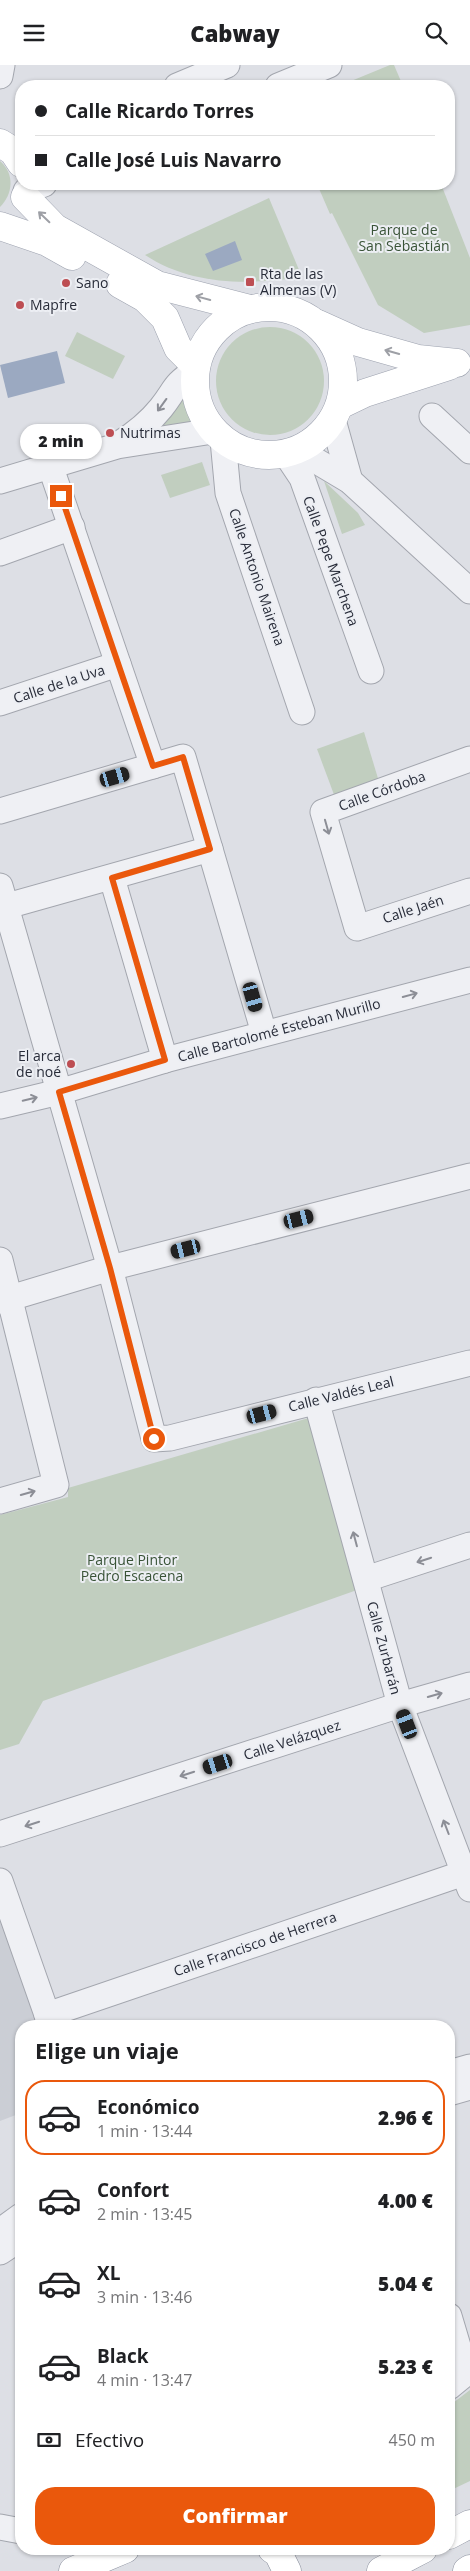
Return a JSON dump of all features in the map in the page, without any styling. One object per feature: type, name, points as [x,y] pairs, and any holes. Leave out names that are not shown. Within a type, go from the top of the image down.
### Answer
[{"type":"main road","points":[[0,225],[10,219],[19,209],[29,190]]},
{"type":"main road","points":[[31,190],[55,228],[157,285],[250,309]]},
{"type":"main road","points":[[0,225],[47,242],[145,298],[165,317],[178,348],[196,369]]},
{"type":"main road","points":[[274,307],[297,312],[317,324],[358,342],[418,359],[464,361],[365,393],[337,412],[318,438],[292,452],[263,456],[242,451],[218,435],[198,403],[196,369],[204,347],[215,330],[232,317],[250,309],[274,307]]},
{"type":"main road","points":[[317,324],[332,341],[341,361],[344,383],[337,412]]},
{"type":"main road","points":[[455,2521],[470,2519]]},
{"type":"main road","points":[[455,2532],[470,2524]]},
{"type":"main road","points":[[73,2571],[135,2555]]},
{"type":"main road","points":[[118,2571],[135,2555]]},
{"type":"main road","points":[[279,2555],[287,2571]]},
{"type":"main road","points":[[382,2571],[412,2555]]},
{"type":"street","points":[[0,76],[2,65]]},
{"type":"street","points":[[191,80],[227,65]]},
{"type":"street","points":[[293,80],[329,65]]},
{"type":"street","points":[[117,446],[141,430],[161,408],[178,382],[196,369]]},
{"type":"street","points":[[337,412],[350,481]]},
{"type":"street","points":[[432,416],[470,451]]},
{"type":"street","points":[[0,481],[117,446],[218,435]]},
{"type":"street","name":"Calle Antonio Mairena","points":[[218,435],[228,493],[302,712]]},
{"type":"street","points":[[292,452],[350,481],[470,591]]},
{"type":"street","name":"Calle Pepe Marchena","points":[[292,452],[371,671]]},
{"type":"street","points":[[50,465],[153,766]]},
{"type":"street","points":[[0,553],[72,527]]},
{"type":"street","name":"Calle de la Uva","points":[[0,703],[118,664]]},
{"type":"street","points":[[0,811],[183,757],[264,1033]]},
{"type":"street","name":"Calle Córdoba","points":[[357,928],[323,812],[470,759]]},
{"type":"street","points":[[110,1268],[2,900],[112,878],[210,849]]},
{"type":"street","points":[[112,878],[165,1060]]},
{"type":"street","name":"Calle Jaén","points":[[357,928],[470,891]]},
{"type":"street","name":"Calle Bartolomé Esteban Murillo","points":[[0,1106],[59,1092],[264,1033],[470,980]]},
{"type":"street","points":[[5,1300],[110,1268],[470,1176]]},
{"type":"street","points":[[0,1260],[5,1300],[56,1485],[0,1501]]},
{"type":"street","name":"Calle Valdés Leal","points":[[110,1268],[154,1439],[170,1438],[470,1363]]},
{"type":"street","name":"Calle Zurbarán","points":[[316,1400],[400,1705],[467,1881]]},
{"type":"street","points":[[366,1579],[470,1545]]},
{"type":"street","name":"Calle Velázquez","points":[[0,1835],[400,1705],[470,1685]]},
{"type":"street","points":[[0,1881],[49,2020]]},
{"type":"street","name":"Calle Francisco de Herrera","points":[[49,2020],[467,1881]]},
{"type":"street","points":[[455,2071],[470,2067]]},
{"type":"street","points":[[455,2091],[470,2087]]},
{"type":"street","points":[[0,2231],[15,2220]]},
{"type":"street","points":[[0,2252],[15,2242]]},
{"type":"street","points":[[455,2344],[462,2377]]},
{"type":"street","points":[[0,2527],[15,2530]]},
{"type":"shaded area","points":[[0,1914],[38,2020],[15,2020],[15,2115],[0,2121]]},
{"type":"green space","points":[[394,65],[400,80],[354,80]]},
{"type":"green space","points":[[0,161],[8,172],[10,190],[0,207]]},
{"type":"green space","name":"Parque de San Sebastián","points":[[320,190],[443,190],[470,258],[470,325],[424,333],[378,305],[332,213],[330,214]]},
{"type":"green space","points":[[269,198],[302,277],[262,281],[221,281],[182,273],[145,255]]},
{"type":"green space","points":[[270,327],[291,331],[308,343],[320,360],[324,381],[320,402],[308,419],[291,431],[270,435],[249,431],[232,419],[220,402],[216,381],[220,360],[232,343],[249,331]]},
{"type":"green space","points":[[77,332],[125,356],[113,379],[65,356]]},
{"type":"green space","points":[[182,398],[192,424],[147,436]]},
{"type":"green space","points":[[202,462],[210,485],[170,498],[161,475]]},
{"type":"green space","points":[[324,481],[358,513],[365,525],[342,534]]},
{"type":"green space","points":[[364,732],[380,785],[336,800],[317,749]]},
{"type":"green space","name":"Parque Pintor Pedro Escacena","points":[[312,1417],[357,1590],[43,1701],[19,1744],[0,1750],[0,1515],[68,1497],[68,1488]]},
{"type":"green space","points":[[470,2390],[470,2481],[455,2488],[455,2401]]},
{"type":"water","points":[[235,241],[242,260],[213,271],[205,254]]},
{"type":"water","points":[[57,351],[65,383],[8,398],[0,365]]},
{"type":"place","name":"Rta de las Almenas (V)","points":[[250,282]]},
{"type":"place","name":"Sano","points":[[66,283]]},
{"type":"place","name":"Mapfre","points":[[20,305]]},
{"type":"place","name":"Nutrimas","points":[[110,433]]},
{"type":"place","name":"El arca de noé","points":[[71,1064]]},
{"type":"route","points":[[61,496],[153,766],[183,757],[210,849],[112,878],[165,1060],[59,1092],[110,1268],[154,1439]]}]
